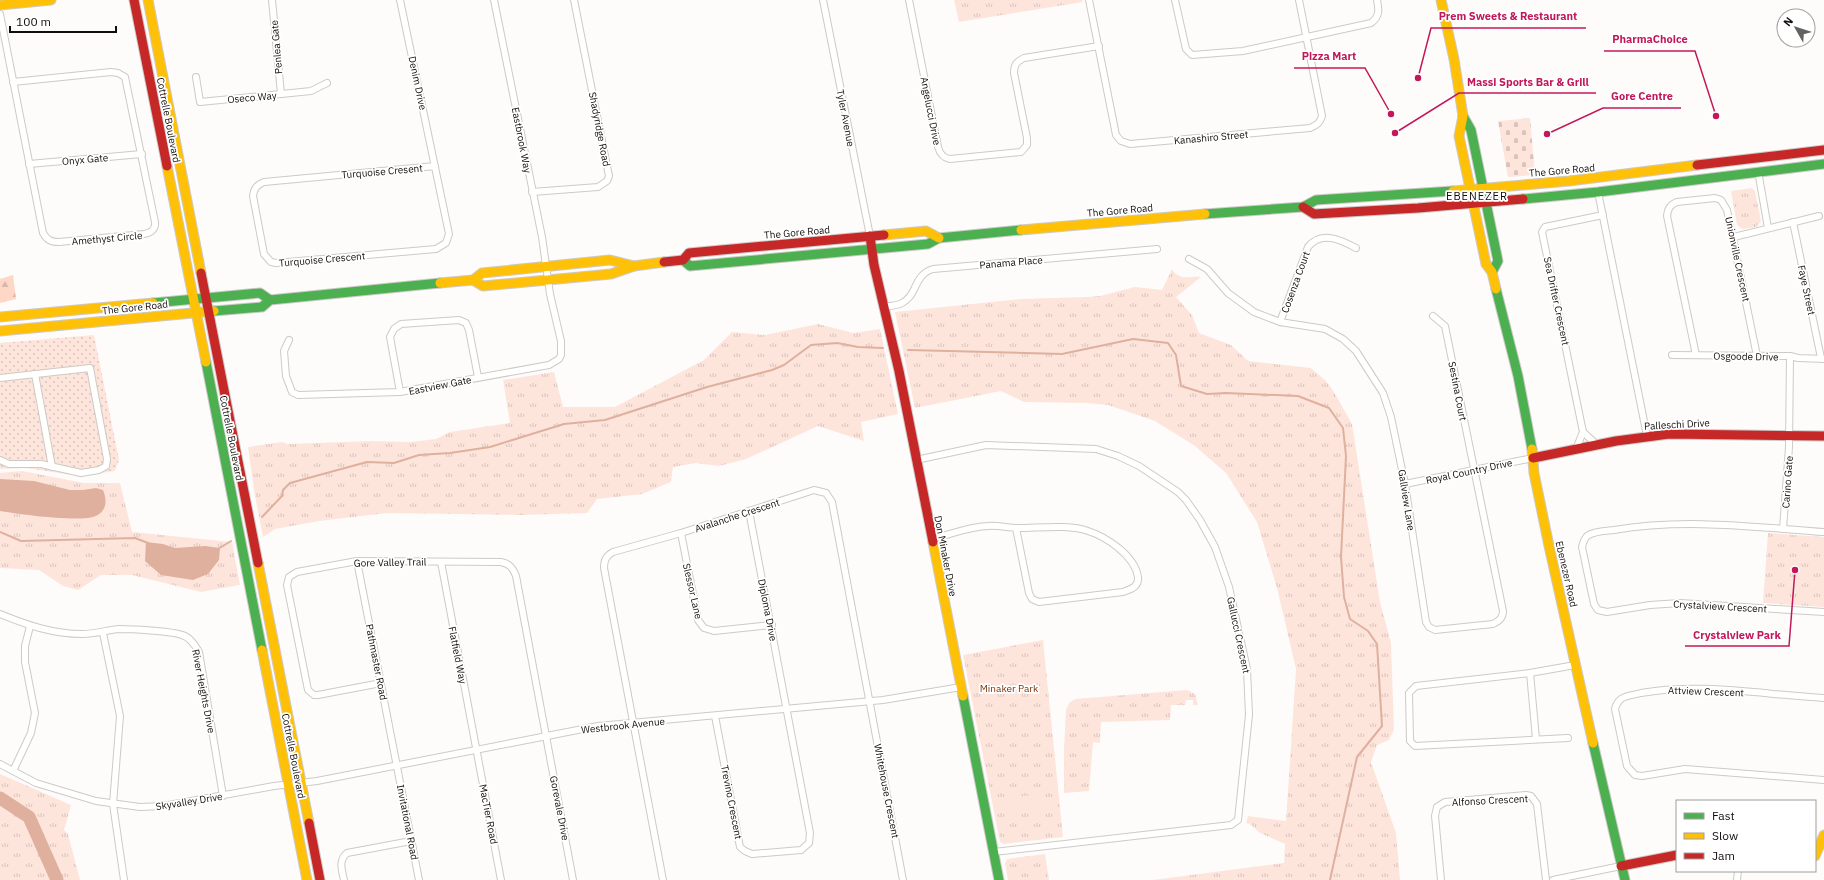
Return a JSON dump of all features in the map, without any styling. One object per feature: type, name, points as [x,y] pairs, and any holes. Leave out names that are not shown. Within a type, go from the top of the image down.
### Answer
[{"type":"main road","points":[[0,5],[51,0]]},
{"type":"main road","name":"Cottrelle Boulevard","points":[[134,0],[307,880]]},
{"type":"main road","name":"Cottrelle Boulevard","points":[[148,0],[257,551],[320,880]]},
{"type":"main road","name":"Ebenezer Road","points":[[1441,0],[1454,59],[1463,116],[1459,136],[1469,189],[1486,264],[1492,272],[1500,310],[1518,376],[1531,441],[1537,489],[1575,665],[1625,880]]},
{"type":"main road","name":"Ebenezer Road","points":[[1463,116],[1471,130],[1498,261],[1492,272]]},
{"type":"main road","name":"The Gore Road","points":[[683,260],[690,266],[872,250],[928,244],[939,238],[1218,212],[1303,207],[1316,200],[1482,188],[1625,175],[1824,150]]},
{"type":"main road","name":"The Gore Road","points":[[1303,207],[1314,214],[1485,202],[1598,192],[1824,164]]},
{"type":"main road","name":"The Gore Road","points":[[473,280],[483,286],[611,274],[634,266],[683,260],[689,253],[870,236],[926,231],[939,238]]},
{"type":"main road","name":"Don Minaker Drive","points":[[870,236],[999,880]]},
{"type":"main road","name":"The Gore Road","points":[[0,331],[262,307],[270,300],[473,280],[482,272],[610,260],[634,266]]},
{"type":"main road","name":"The Gore Road","points":[[0,317],[260,293],[270,300]]},
{"type":"main road","name":"Palleschi Drive","points":[[1533,458],[1596,444],[1669,434],[1789,434],[1824,436]]},
{"type":"main road","points":[[1816,854],[1824,835]]},
{"type":"main road","points":[[1622,866],[1676,855]]},
{"type":"street","name":"Penlea Gate","points":[[272,0],[281,94]]},
{"type":"street","name":"Denim Drive","points":[[400,0],[435,166]]},
{"type":"street","name":"Eastbrook Way","points":[[494,0],[542,237],[548,280]]},
{"type":"street","name":"Shadyridge Road","points":[[532,192],[598,187],[607,181],[609,176],[574,0]]},
{"type":"street","name":"Tyler Avenue","points":[[823,0],[870,236]]},
{"type":"street","name":"Angelucci Drive","points":[[909,0],[938,147],[945,158],[965,158],[1021,152],[1027,145],[1027,138],[1014,73],[1014,66],[1017,62],[1024,58],[1099,46]]},
{"type":"street","name":"Kanashiro Street","points":[[1089,0],[1116,135],[1121,141],[1130,144],[1310,128],[1316,126],[1322,116],[1299,0]]},
{"type":"street","points":[[1175,0],[1186,49],[1192,55],[1243,51],[1371,23],[1375,20],[1379,11],[1377,0]]},
{"type":"street","name":"Amethyst Circle","points":[[0,14],[13,82],[29,164],[43,234],[47,239],[53,242],[59,242],[144,234],[152,230],[156,224],[127,80],[122,74],[111,72],[13,82]]},
{"type":"street","name":"Oseco Way","points":[[196,77],[200,102],[311,91],[327,83]]},
{"type":"street","name":"Onyx Gate","points":[[29,164],[142,154]]},
{"type":"street","name":"Turquoise Crescent","points":[[328,176],[264,182],[254,189],[253,196],[264,254],[271,262],[276,263],[337,258],[436,249],[442,247],[446,243],[449,234],[435,166]]},
{"type":"street","name":"Turquoise Cresent","points":[[328,176],[435,166]]},
{"type":"street","points":[[1758,171],[1768,228]]},
{"type":"street","points":[[1598,192],[1647,436]]},
{"type":"street","name":"Unionville Crescent","points":[[1696,355],[1667,216],[1668,209],[1676,202],[1715,198],[1721,200],[1727,210],[1734,237],[1757,356]]},
{"type":"street","name":"Sea Drifter Crescent","points":[[1583,432],[1542,232],[1545,227],[1603,215]]},
{"type":"street","points":[[1734,237],[1819,216]]},
{"type":"street","name":"Faye Street","points":[[1794,222],[1823,358]]},
{"type":"street","name":"Cosenza Court","points":[[1280,322],[1308,247],[1313,241],[1319,238],[1335,238],[1356,248]]},
{"type":"street","name":"Panama Place","points":[[883,306],[902,303],[907,299],[921,275],[926,271],[933,269],[1157,249]]},
{"type":"street","name":"Gallview Lane","points":[[1189,259],[1208,269],[1228,292],[1245,306],[1260,315],[1280,322],[1325,329],[1343,338],[1356,351],[1386,398],[1405,484],[1426,622],[1429,627],[1435,630],[1493,624],[1499,621],[1503,615],[1474,470]]},
{"type":"street","name":"Eastview Gate","points":[[289,340],[284,351],[286,376],[292,392],[298,395],[400,392],[549,364],[559,359],[561,355],[561,341],[548,280]]},
{"type":"street","name":"Sestina Court","points":[[1434,316],[1445,326],[1474,470]]},
{"type":"street","points":[[400,392],[390,337],[394,329],[401,324],[459,320],[466,323],[469,330],[478,377]]},
{"type":"street","name":"Osgoode Drive","points":[[1672,355],[1790,356],[1789,434]]},
{"type":"street","points":[[1790,356],[1798,358],[1823,358]]},
{"type":"street","points":[[0,378],[90,368],[107,459],[106,466],[99,470],[81,473],[41,464],[9,464],[0,460]]},
{"type":"street","points":[[36,374],[52,466]]},
{"type":"street","points":[[1576,449],[1583,432],[1596,444]]},
{"type":"street","name":"Carino Gate","points":[[1783,529],[1789,434]]},
{"type":"street","name":"Gallucci Crescent","points":[[916,460],[993,444],[1096,449],[1118,456],[1139,466],[1178,492],[1192,507],[1208,533],[1215,547],[1229,587],[1247,669],[1249,715],[1238,820],[1231,825],[994,852]]},
{"type":"street","name":"Royal Country Drive","points":[[1405,484],[1533,458]]},
{"type":"street","name":"Avalanche Crescent","points":[[633,723],[604,568],[604,561],[607,556],[613,552],[681,533],[814,490],[821,491],[830,497],[832,502],[870,701]]},
{"type":"street","name":"Diploma Drive","points":[[749,511],[787,709]]},
{"type":"street","name":"Crystalview Crescent","points":[[1824,532],[1690,523],[1637,526],[1588,535],[1584,540],[1582,547],[1595,608],[1598,610],[1607,612],[1650,605],[1702,603],[1824,612]]},
{"type":"street","points":[[931,539],[987,526],[1016,528],[1066,528],[1088,531],[1102,537],[1126,553],[1136,569],[1138,577],[1137,583],[1134,588],[1123,592],[1039,602],[1032,599],[1029,593],[1016,528]]},
{"type":"street","name":"Slessor Lane","points":[[681,533],[698,620],[704,628],[714,631],[772,625]]},
{"type":"street","name":"Gore Valley Trail","points":[[381,683],[318,695],[312,693],[306,685],[288,581],[289,577],[297,572],[357,561],[501,562],[510,565],[514,569],[546,736]]},
{"type":"street","name":"Pathmaster Road","points":[[357,561],[397,764]]},
{"type":"street","name":"Flatfield Way","points":[[441,562],[476,749]]},
{"type":"street","name":"River Heights Drive","points":[[0,614],[30,626],[75,634],[103,633],[117,629],[144,630],[183,635],[194,643],[198,652],[223,796]]},
{"type":"street","points":[[13,771],[31,733],[35,714],[25,662],[25,646],[30,626]]},
{"type":"street","points":[[103,633],[120,716],[113,804],[124,880]]},
{"type":"street","points":[[1568,738],[1415,746],[1410,741],[1409,693],[1416,686],[1575,665]]},
{"type":"street","points":[[1530,672],[1536,739]]},
{"type":"street","name":"Westbrook Avenue","points":[[288,784],[301,783],[598,726],[870,701],[961,687]]},
{"type":"street","name":"Attview Crescent","points":[[1824,698],[1721,690],[1676,689],[1656,691],[1622,698],[1617,702],[1615,709],[1627,766],[1635,775],[1642,776],[1654,772],[1685,769],[1824,780]]},
{"type":"street","name":"Whitehouse Crescent","points":[[870,701],[903,880]]},
{"type":"street","name":"Trevino Crescent","points":[[715,716],[740,846],[745,852],[752,854],[801,850],[809,843],[810,833],[787,709]]},
{"type":"street","points":[[633,723],[663,880]]},
{"type":"street","name":"Gorevale Drive","points":[[546,736],[573,880]]},
{"type":"street","name":"MacTier Road","points":[[476,749],[501,880]]},
{"type":"street","name":"Skyvalley Drive","points":[[0,764],[36,783],[96,801],[140,807],[163,806],[288,784]]},
{"type":"street","name":"Invitational Road","points":[[397,764],[419,880]]},
{"type":"street","name":"Alfonso Crescent","points":[[1441,880],[1435,816],[1437,807],[1444,802],[1526,795],[1531,796],[1537,804],[1546,880]]},
{"type":"street","points":[[344,880],[341,863],[343,857],[347,853],[411,841]]},
{"type":"street","points":[[1553,880],[1622,866]]},
{"type":"green space","points":[[954,0],[1082,0],[1083,2],[959,22]]},
{"type":"green space","points":[[1530,118],[1535,175],[1508,177],[1498,121]]},
{"type":"green space","points":[[1752,188],[1755,191],[1761,221],[1756,227],[1742,229],[1737,225],[1731,191]]},
{"type":"green space","points":[[1172,269],[1181,277],[1201,277],[1176,297],[1192,315],[1199,333],[1231,345],[1248,361],[1311,368],[1326,381],[1352,424],[1380,602],[1391,643],[1394,730],[1389,740],[1377,745],[1371,762],[1396,833],[1400,880],[1153,880],[1284,863],[1285,844],[1260,833],[1250,824],[1246,823],[1248,816],[1286,821],[1296,669],[1277,588],[1257,522],[1226,473],[1195,446],[1155,421],[1108,405],[1087,403],[1024,402],[1001,391],[915,408],[895,312],[1020,299],[1100,296],[1135,287],[1162,290]]},
{"type":"green space","points":[[13,275],[16,299],[0,303],[0,279]]},
{"type":"green space","points":[[818,324],[853,333],[880,329],[898,414],[861,422],[864,441],[818,426],[746,459],[719,466],[696,463],[673,467],[671,482],[642,494],[597,499],[587,513],[521,515],[387,513],[319,521],[275,529],[263,537],[248,447],[282,442],[288,444],[371,441],[411,442],[436,439],[450,432],[510,423],[503,380],[554,372],[563,407],[615,407],[704,360],[732,332],[765,335]]},
{"type":"green space","points":[[94,335],[119,460],[115,471],[79,476],[26,468],[0,469],[0,343]]},
{"type":"green space","points":[[22,471],[84,483],[120,483],[132,532],[232,542],[240,585],[201,592],[132,575],[101,575],[78,590],[63,586],[39,570],[0,568],[0,473]]},
{"type":"green space","points":[[1768,533],[1824,537],[1824,607],[1763,603]]},
{"type":"green space","name":"Minaker Park","points":[[1043,640],[1063,837],[1004,844],[1000,842],[963,655]]},
{"type":"green space","points":[[1187,690],[1195,694],[1198,705],[1193,705],[1193,700],[1186,700],[1185,705],[1171,705],[1170,720],[1101,722],[1100,743],[1093,742],[1089,791],[1064,793],[1066,710],[1069,703],[1075,699]]},
{"type":"green space","points":[[0,774],[71,805],[64,830],[68,834],[80,880],[0,880]]},
{"type":"green space","points":[[1043,794],[1045,810],[1010,814],[1008,798]]},
{"type":"green space","points":[[1045,854],[1049,880],[1008,880],[1005,864],[1007,859]]},
{"type":"shaded area","points":[[0,479],[34,481],[70,490],[96,488],[103,490],[105,494],[105,506],[101,513],[93,517],[74,519],[0,511]]},
{"type":"shaded area","points":[[146,542],[163,544],[175,548],[205,546],[220,548],[219,560],[208,574],[193,580],[161,575],[145,561]]},
{"type":"waterway","points":[[908,350],[1062,354],[1133,339],[1168,343],[1176,355],[1181,386],[1207,394],[1226,393],[1298,396],[1329,408],[1343,428],[1346,456],[1341,557],[1344,597],[1350,619],[1368,631],[1377,644],[1382,726],[1357,757],[1330,880]]},
{"type":"waterway","points":[[262,517],[282,496],[283,490],[290,483],[367,462],[394,463],[419,455],[450,453],[490,447],[564,424],[605,420],[707,387],[772,370],[784,365],[811,345],[837,343],[858,347],[883,348]]},
{"type":"waterway","points":[[0,532],[21,541],[135,538],[148,543]]},
{"type":"waterway","points":[[218,549],[231,541]]},
{"type":"waterway","points":[[0,798],[29,817],[57,880]]},
{"type":"traffic: fast","points":[[1463,116],[1471,130],[1498,261],[1492,272]]},
{"type":"traffic: fast","points":[[1523,199],[1598,192],[1824,164]]},
{"type":"traffic: fast","points":[[1205,214],[1303,207],[1316,200],[1453,191]]},
{"type":"traffic: fast","points":[[683,260],[690,266],[928,244],[939,238],[1021,230]]},
{"type":"traffic: fast","points":[[214,311],[262,307],[270,300],[440,283]]},
{"type":"traffic: fast","points":[[1496,289],[1518,376],[1532,449]]},
{"type":"traffic: fast","points":[[153,303],[260,293],[270,300]]},
{"type":"traffic: fast","points":[[206,362],[262,650]]},
{"type":"traffic: fast","points":[[963,696],[999,880]]},
{"type":"traffic: fast","points":[[1593,743],[1625,880]]},
{"type":"traffic: slow","points":[[0,5],[51,0]]},
{"type":"traffic: slow","points":[[148,0],[201,273]]},
{"type":"traffic: slow","points":[[1441,0],[1454,59],[1463,116],[1459,136],[1486,264],[1492,272],[1496,289]]},
{"type":"traffic: slow","points":[[1453,191],[1569,181],[1697,165]]},
{"type":"traffic: slow","points":[[167,166],[206,362]]},
{"type":"traffic: slow","points":[[1021,230],[1205,214]]},
{"type":"traffic: slow","points":[[884,235],[926,231],[939,238]]},
{"type":"traffic: slow","points":[[440,283],[473,280],[482,273],[610,260],[634,266]]},
{"type":"traffic: slow","points":[[473,280],[483,286],[611,274],[634,266],[664,262]]},
{"type":"traffic: slow","points":[[0,317],[153,303]]},
{"type":"traffic: slow","points":[[0,331],[214,311]]},
{"type":"traffic: slow","points":[[1532,449],[1534,473],[1549,546],[1593,743]]},
{"type":"traffic: slow","points":[[933,542],[963,696]]},
{"type":"traffic: slow","points":[[258,563],[309,823]]},
{"type":"traffic: slow","points":[[262,650],[307,880]]},
{"type":"traffic: slow","points":[[1816,854],[1824,835]]},
{"type":"traffic: jam","points":[[134,0],[167,166]]},
{"type":"traffic: jam","points":[[1697,165],[1824,150]]},
{"type":"traffic: jam","points":[[1303,207],[1314,214],[1418,208],[1523,199]]},
{"type":"traffic: jam","points":[[664,262],[683,260],[689,253],[884,235]]},
{"type":"traffic: jam","points":[[870,236],[874,265],[899,371],[933,542]]},
{"type":"traffic: jam","points":[[201,273],[258,563]]},
{"type":"traffic: jam","points":[[1533,458],[1616,441],[1669,434],[1824,436]]},
{"type":"traffic: jam","points":[[309,823],[320,880]]},
{"type":"traffic: jam","points":[[1621,866],[1676,855]]},
{"type":"place","name":"Prem Sweets & Restaurant","points":[[1418,78]]},
{"type":"place","name":"Pizza Mart","points":[[1391,114]]},
{"type":"place","name":"PharmaChoice","points":[[1716,116]]},
{"type":"place","name":"Massi Sports Bar & Grill","points":[[1395,133]]},
{"type":"place","name":"Gore Centre","points":[[1547,134]]},
{"type":"place","name":"Crystalview Park","points":[[1795,570]]},
{"type":"district","name":"EBENEZER","points":[[1477,196]]}]
